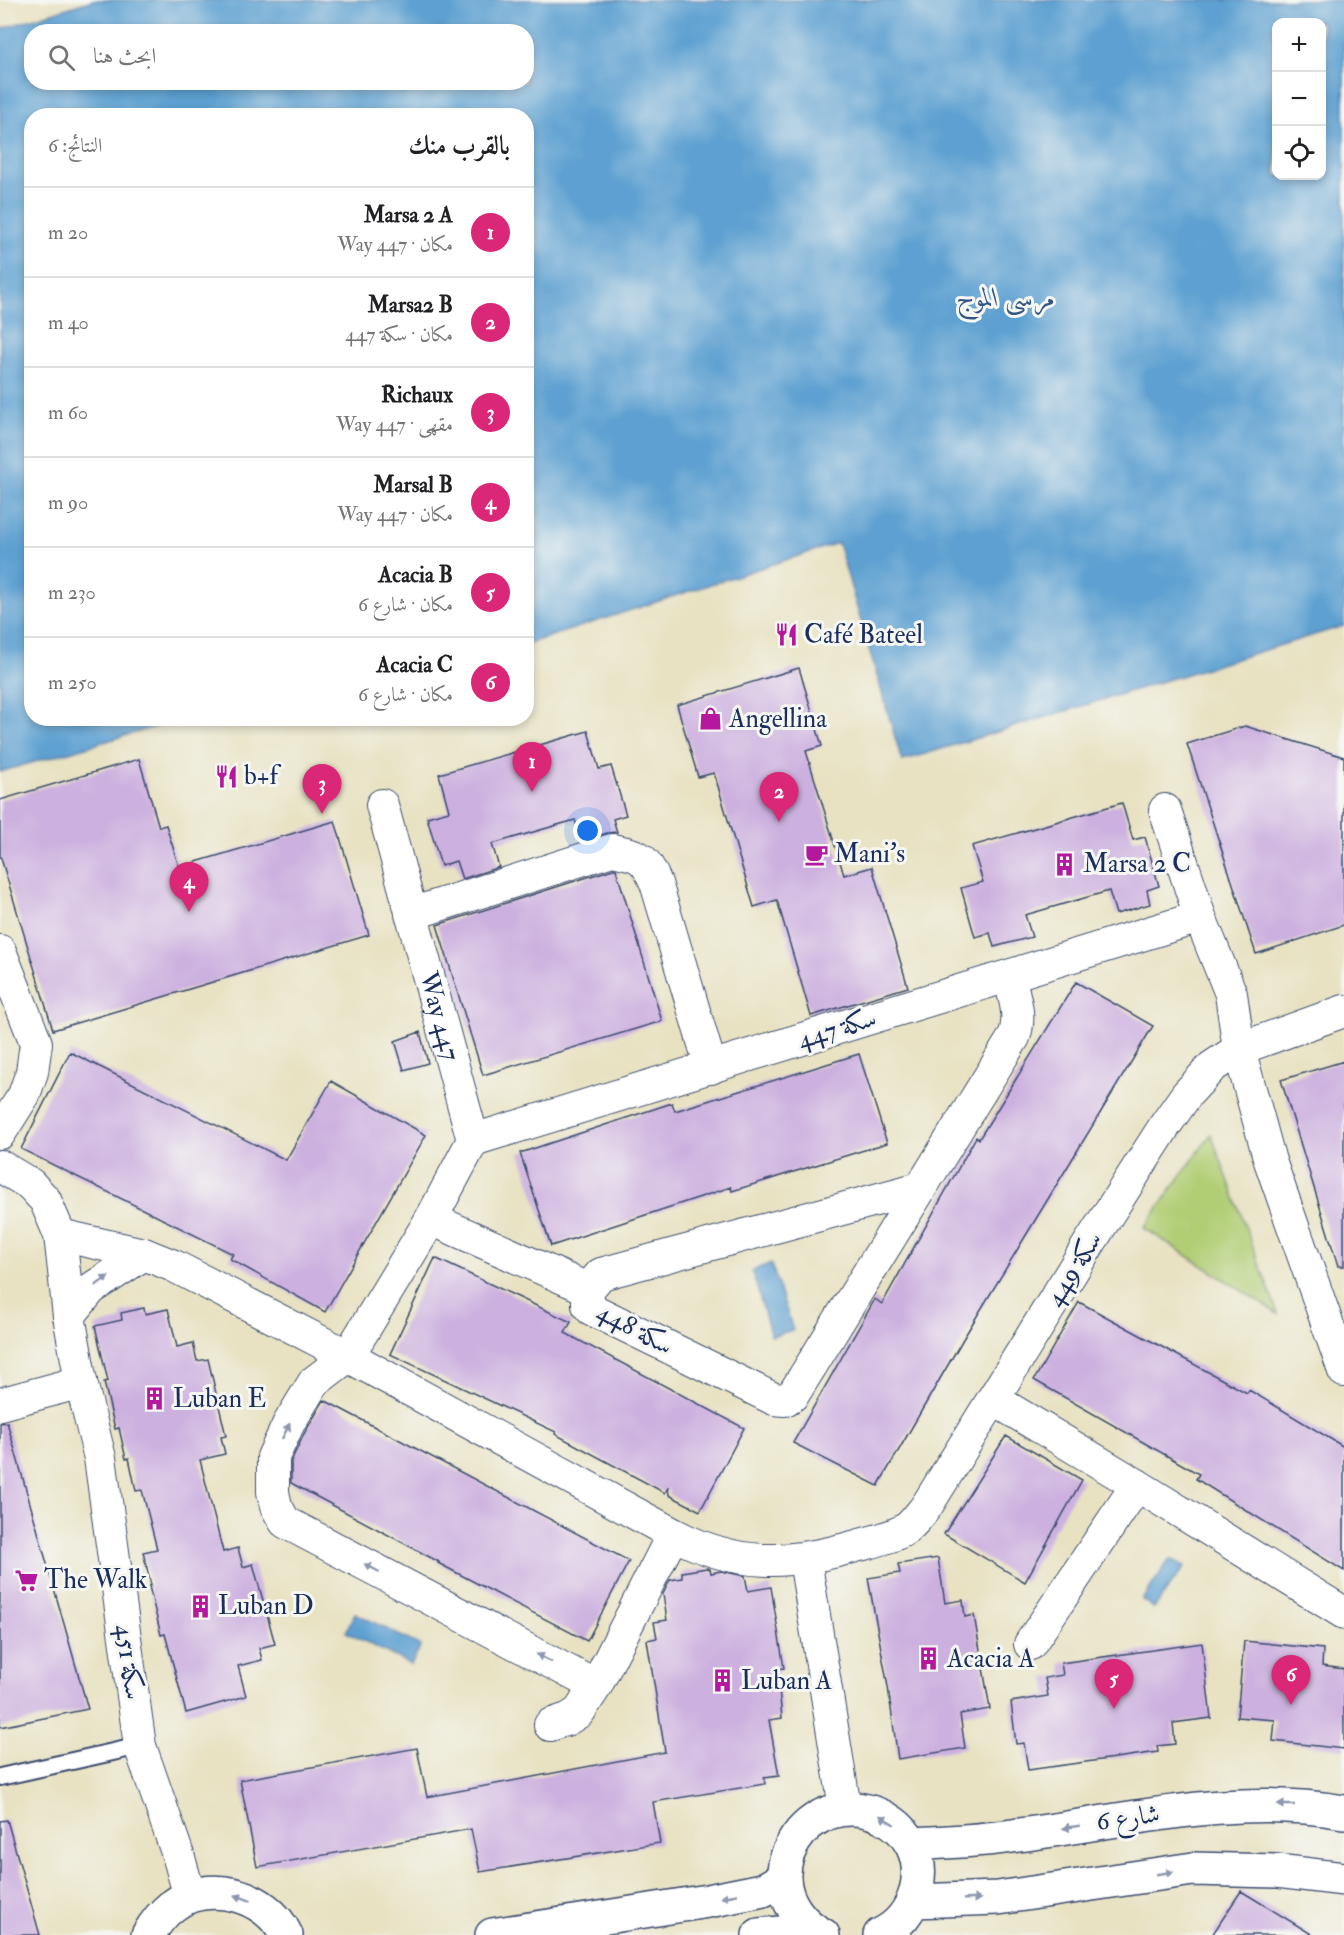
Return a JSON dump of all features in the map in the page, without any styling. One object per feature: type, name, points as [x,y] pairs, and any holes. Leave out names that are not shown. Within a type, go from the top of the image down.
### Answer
[{"type":"street","name":"Way 447","points":[[382,806],[473,1140]]},
{"type":"street","points":[[1165,810],[1200,917],[1231,994],[1239,1048],[1270,1161],[1344,1371]]},
{"type":"street","points":[[411,914],[612,850],[634,854],[647,862],[656,883],[711,1068]]},
{"type":"street","name":"سكة 447","points":[[473,1140],[1200,917]]},
{"type":"street","points":[[0,951],[36,1043],[32,1072],[24,1095],[0,1133]]},
{"type":"street","name":"سكة 448","points":[[920,1188],[601,1275],[588,1289],[588,1305],[591,1309],[774,1399],[785,1400],[793,1395],[1014,1037],[1018,1026],[1018,1014],[1009,976]]},
{"type":"street","name":"سكة 449","points":[[60,1235],[144,1254],[174,1266],[348,1356],[695,1546],[719,1554],[755,1560],[805,1559],[873,1542],[906,1530],[926,1507],[1089,1244],[1182,1101],[1212,1067],[1239,1048],[1344,1011]]},
{"type":"street","points":[[473,1140],[431,1220],[348,1356],[314,1382],[289,1423],[273,1457],[273,1492],[276,1506],[285,1522],[596,1686]]},
{"type":"street","name":"سكة 451","points":[[0,1166],[30,1184],[45,1200],[60,1235],[69,1316],[81,1382],[100,1458],[140,1746],[179,1858],[190,1897]]},
{"type":"street","points":[[431,1220],[588,1289]]},
{"type":"street","points":[[69,1316],[91,1289],[144,1254]]},
{"type":"street","points":[[0,1404],[81,1382]]},
{"type":"street","points":[[993,1399],[1344,1613]]},
{"type":"street","points":[[1030,1644],[1137,1485]]},
{"type":"street","points":[[550,1725],[568,1719],[579,1712],[596,1686],[673,1534]]},
{"type":"street","points":[[805,1559],[845,1808]]},
{"type":"street","name":"شارع 6","points":[[911,1844],[1011,1836],[1159,1813],[1236,1805],[1300,1805],[1344,1812]]},
{"type":"street","points":[[818,1932],[797,1915],[788,1897],[784,1878],[787,1857],[795,1839],[808,1824],[825,1813],[845,1808],[865,1809],[884,1816],[900,1828],[911,1844],[918,1863],[918,1882],[913,1901],[903,1918],[880,1935]]},
{"type":"street","points":[[913,1901],[998,1898],[1193,1869],[1277,1871],[1344,1879]]},
{"type":"street","points":[[492,1935],[719,1899],[763,1890],[784,1878]]},
{"type":"street","points":[[147,1935],[172,1906],[190,1897],[211,1892],[231,1893],[251,1900],[269,1912],[286,1935]]},
{"type":"street","points":[[759,1935],[818,1932]]},
{"type":"lane","points":[[0,1777],[140,1746]]},
{"type":"green space","points":[[1211,1134],[1278,1314],[1144,1228]]},
{"type":"water","name":"مرسى الموج","points":[[93,0],[1344,0],[1344,626],[902,761],[838,543],[534,642],[534,108],[24,108],[24,726],[159,726],[0,772],[0,29]]},
{"type":"water","points":[[771,1263],[793,1330],[771,1336],[752,1271]]},
{"type":"water","points":[[1170,1559],[1185,1566],[1154,1608],[1142,1600]]},
{"type":"water","points":[[355,1613],[421,1646],[411,1665],[346,1632]]},
{"type":"building","points":[[799,668],[822,746],[806,751],[844,875],[872,867],[908,987],[811,1016],[777,900],[754,907],[714,773],[698,777],[677,705]]},
{"type":"building","points":[[1245,726],[1344,757],[1344,925],[1256,954],[1187,744]]},
{"type":"building","points":[[588,731],[599,769],[611,766],[626,815],[613,819],[617,832],[582,841],[575,820],[492,844],[499,867],[462,879],[456,861],[441,866],[427,817],[449,811],[439,774]]},
{"type":"building","points":[[139,759],[159,827],[166,825],[179,867],[335,821],[369,935],[53,1030],[0,855],[0,800]]},
{"type":"building","name":"Marsa 2 C","points":[[1122,803],[1133,840],[1145,837],[1159,886],[1147,890],[1150,904],[1116,914],[1109,891],[1025,915],[1032,937],[994,947],[990,933],[975,937],[961,888],[983,882],[972,846]]},
{"type":"building","points":[[616,869],[662,1021],[483,1075],[437,925]]},
{"type":"building","points":[[1076,982],[1153,1026],[963,1339],[878,1486],[793,1443],[875,1299],[882,1304],[976,1137],[979,1139]]},
{"type":"building","points":[[420,1032],[428,1063],[404,1070],[395,1041]]},
{"type":"building","points":[[70,1052],[286,1160],[331,1081],[426,1135],[325,1312],[230,1259],[233,1254],[21,1149]]},
{"type":"building","points":[[859,1054],[887,1143],[732,1191],[731,1187],[551,1246],[520,1153],[672,1103],[675,1111]]},
{"type":"building","points":[[1344,1061],[1344,1266],[1338,1266],[1281,1080]]},
{"type":"building","points":[[435,1258],[571,1322],[565,1333],[744,1428],[700,1511],[669,1495],[668,1488],[665,1493],[555,1434],[556,1432],[390,1354]]},
{"type":"building","points":[[1079,1302],[1247,1393],[1249,1390],[1344,1447],[1344,1571],[1196,1479],[1199,1474],[1034,1380]]},
{"type":"building","points":[[144,1308],[145,1314],[168,1309],[177,1347],[193,1343],[197,1361],[208,1359],[226,1436],[221,1437],[225,1454],[200,1460],[223,1552],[238,1548],[243,1567],[253,1564],[275,1644],[259,1648],[262,1660],[238,1666],[246,1696],[186,1713],[165,1634],[161,1635],[149,1586],[151,1585],[143,1552],[157,1549],[142,1490],[136,1491],[129,1458],[126,1459],[119,1428],[115,1429],[104,1382],[108,1381],[95,1326],[122,1320],[121,1313]]},
{"type":"building","points":[[324,1400],[629,1561],[587,1641],[291,1483],[291,1461]]},
{"type":"building","name":"The Walk","points":[[7,1422],[88,1709],[0,1727],[0,1423]]},
{"type":"building","points":[[1006,1436],[1082,1480],[1025,1582],[944,1534]]},
{"type":"building","name":"Acacia A","points":[[938,1558],[945,1603],[963,1600],[965,1617],[974,1615],[990,1709],[960,1714],[965,1748],[898,1759],[888,1687],[868,1578],[900,1573],[898,1564]]},
{"type":"building","points":[[707,1568],[711,1573],[721,1571],[745,1576],[748,1591],[771,1587],[784,1668],[777,1669],[782,1718],[769,1720],[779,1776],[764,1778],[765,1784],[653,1802],[660,1843],[480,1872],[471,1829],[257,1867],[240,1780],[417,1748],[427,1797],[665,1752],[647,1640],[657,1638],[654,1622],[667,1620],[663,1594],[670,1580],[682,1578],[682,1572]]},
{"type":"building","points":[[1244,1641],[1323,1649],[1322,1666],[1344,1669],[1344,1749],[1273,1741],[1275,1720],[1237,1717]]},
{"type":"building","points":[[1202,1643],[1211,1718],[1173,1723],[1175,1744],[1157,1746],[1158,1752],[1028,1770],[1024,1743],[1016,1744],[1011,1702],[1048,1696],[1045,1678],[1063,1675],[1061,1663]]},
{"type":"building","points":[[7,1820],[40,1935],[0,1935],[0,1821]]},
{"type":"building","points":[[1241,1891],[1313,1935],[1212,1935]]},
{"type":"place","name":"Café Bateel","points":[[786,635]]},
{"type":"place","name":"Angellina","points":[[711,719]]},
{"type":"place","name":"b+f","points":[[226,776]]},
{"type":"place","name":"Marsa 2 A","points":[[532,792]]},
{"type":"place","name":"Richaux","points":[[322,814]]},
{"type":"place","name":"Marsa2 B","points":[[779,822]]},
{"type":"place","name":"Mani's","points":[[816,854]]},
{"type":"place","name":"Marsa 2 C","points":[[1065,864]]},
{"type":"place","name":"Marsal B","points":[[189,912]]},
{"type":"place","name":"Luban E","points":[[155,1399]]},
{"type":"place","name":"The Walk","points":[[26,1580]]},
{"type":"place","name":"Luban D","points":[[200,1606]]},
{"type":"place","name":"Acacia A","points":[[929,1659]]},
{"type":"place","name":"Luban A","points":[[723,1681]]},
{"type":"place","name":"Acacia C","points":[[1291,1705]]},
{"type":"place","name":"Acacia B","points":[[1114,1709]]}]
